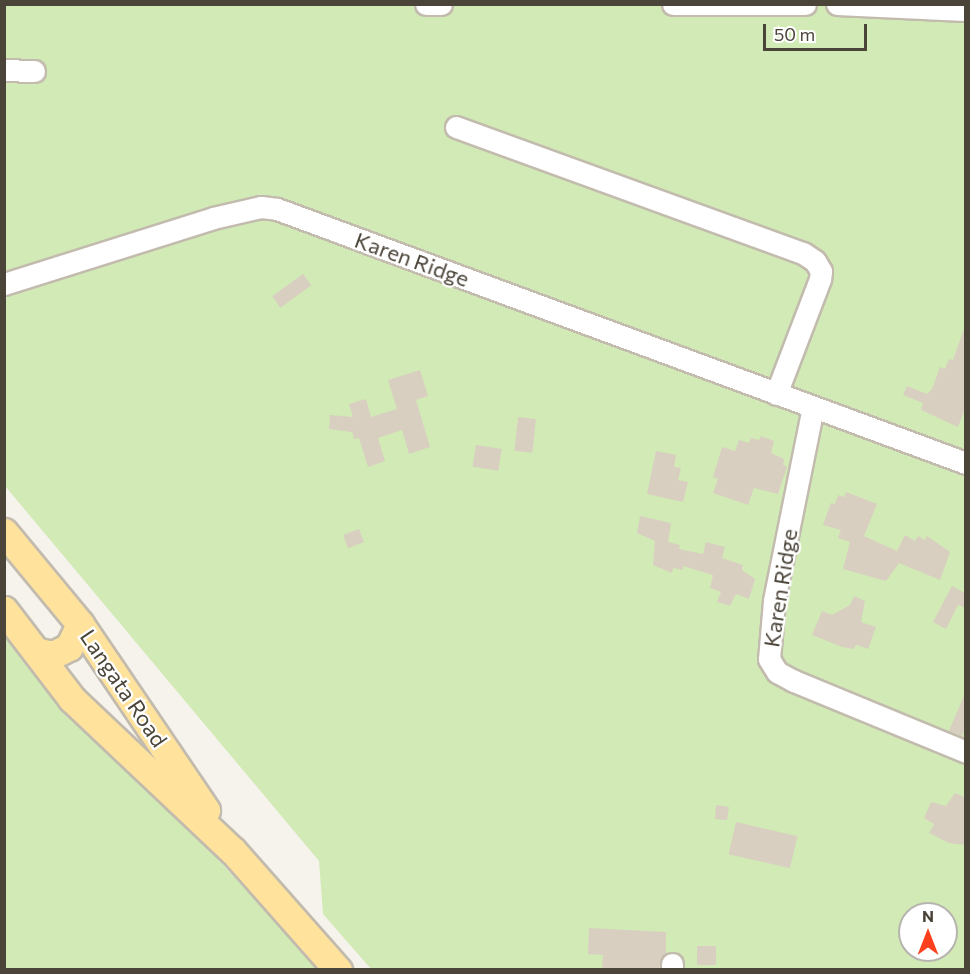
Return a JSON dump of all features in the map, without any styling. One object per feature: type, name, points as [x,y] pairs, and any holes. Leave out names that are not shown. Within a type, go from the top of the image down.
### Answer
[{"type":"main road","name":"Langata Road","points":[[4,532],[80,624],[234,851]]},
{"type":"main road","name":"Langata Road","points":[[4,610],[39,652],[72,699],[234,851],[338,969]]},
{"type":"main road","points":[[39,652],[53,655],[69,647],[80,624]]},
{"type":"street","points":[[426,4],[441,4]]},
{"type":"street","points":[[673,4],[805,4]]},
{"type":"street","points":[[837,4],[966,10]]},
{"type":"street","points":[[4,70],[34,71]]},
{"type":"street","points":[[456,127],[803,253],[815,261],[821,271],[820,279],[776,394]]},
{"type":"street","name":"Karen Ridge","points":[[4,284],[213,218],[261,207],[277,208],[966,463]]},
{"type":"street","name":"Karen Ridge","points":[[813,407],[774,601],[769,659],[777,672],[794,681],[966,752]]},
{"type":"green space","points":[[4,5],[965,5],[965,969],[371,969],[323,914],[319,861],[5,486]]},
{"type":"green space","points":[[5,631],[320,969],[5,969]]},
{"type":"building","points":[[303,274],[311,285],[280,308],[272,296]]},
{"type":"building","points":[[964,329],[966,406],[958,427],[921,410],[923,403],[903,395],[907,386],[927,394],[932,389],[940,367],[945,369],[949,359],[953,360]]},
{"type":"building","points":[[420,370],[428,396],[416,400],[430,447],[409,454],[402,430],[378,438],[385,461],[368,467],[359,438],[354,439],[352,432],[329,429],[330,415],[353,417],[349,404],[366,399],[371,417],[397,409],[388,380]]},
{"type":"building","points":[[518,417],[536,419],[532,453],[514,451]]},
{"type":"building","points":[[761,436],[774,441],[771,453],[784,459],[783,465],[787,467],[778,494],[754,488],[748,505],[713,493],[718,479],[713,477],[722,447],[735,451],[739,440],[749,443],[751,438],[759,440]]},
{"type":"building","points":[[476,445],[502,449],[498,471],[473,467]]},
{"type":"building","points":[[656,451],[676,455],[674,467],[681,468],[678,480],[688,482],[683,502],[647,494]]},
{"type":"building","points":[[846,492],[877,504],[864,536],[897,551],[905,535],[915,541],[918,536],[925,540],[927,536],[950,552],[940,580],[899,563],[886,581],[843,569],[850,542],[838,538],[841,530],[823,525],[831,503],[835,504],[838,495],[844,497]]},
{"type":"building","points":[[640,516],[671,523],[668,542],[680,545],[679,549],[703,554],[706,542],[725,547],[722,558],[743,565],[742,570],[755,579],[749,599],[736,594],[730,606],[717,602],[721,592],[710,588],[713,575],[683,566],[683,570],[673,568],[672,573],[653,565],[655,541],[637,533]]},
{"type":"building","points":[[359,529],[364,542],[348,548],[343,535]]},
{"type":"building","points":[[952,586],[966,594],[966,608],[958,605],[946,629],[933,622]]},
{"type":"building","points":[[854,596],[865,601],[861,622],[876,627],[868,649],[856,645],[854,649],[842,647],[812,635],[822,611],[832,615],[850,605]]},
{"type":"building","points":[[966,691],[966,727],[962,736],[949,731]]},
{"type":"building","points":[[955,793],[966,798],[966,845],[949,843],[929,833],[934,824],[924,818],[931,802],[946,806]]},
{"type":"building","points":[[716,805],[729,807],[727,820],[715,819]]},
{"type":"building","points":[[736,822],[797,836],[790,868],[729,854]]},
{"type":"building","points":[[589,928],[666,932],[666,953],[659,968],[602,969],[603,955],[588,954]]},
{"type":"building","points":[[697,946],[716,946],[716,965],[697,965]]}]
